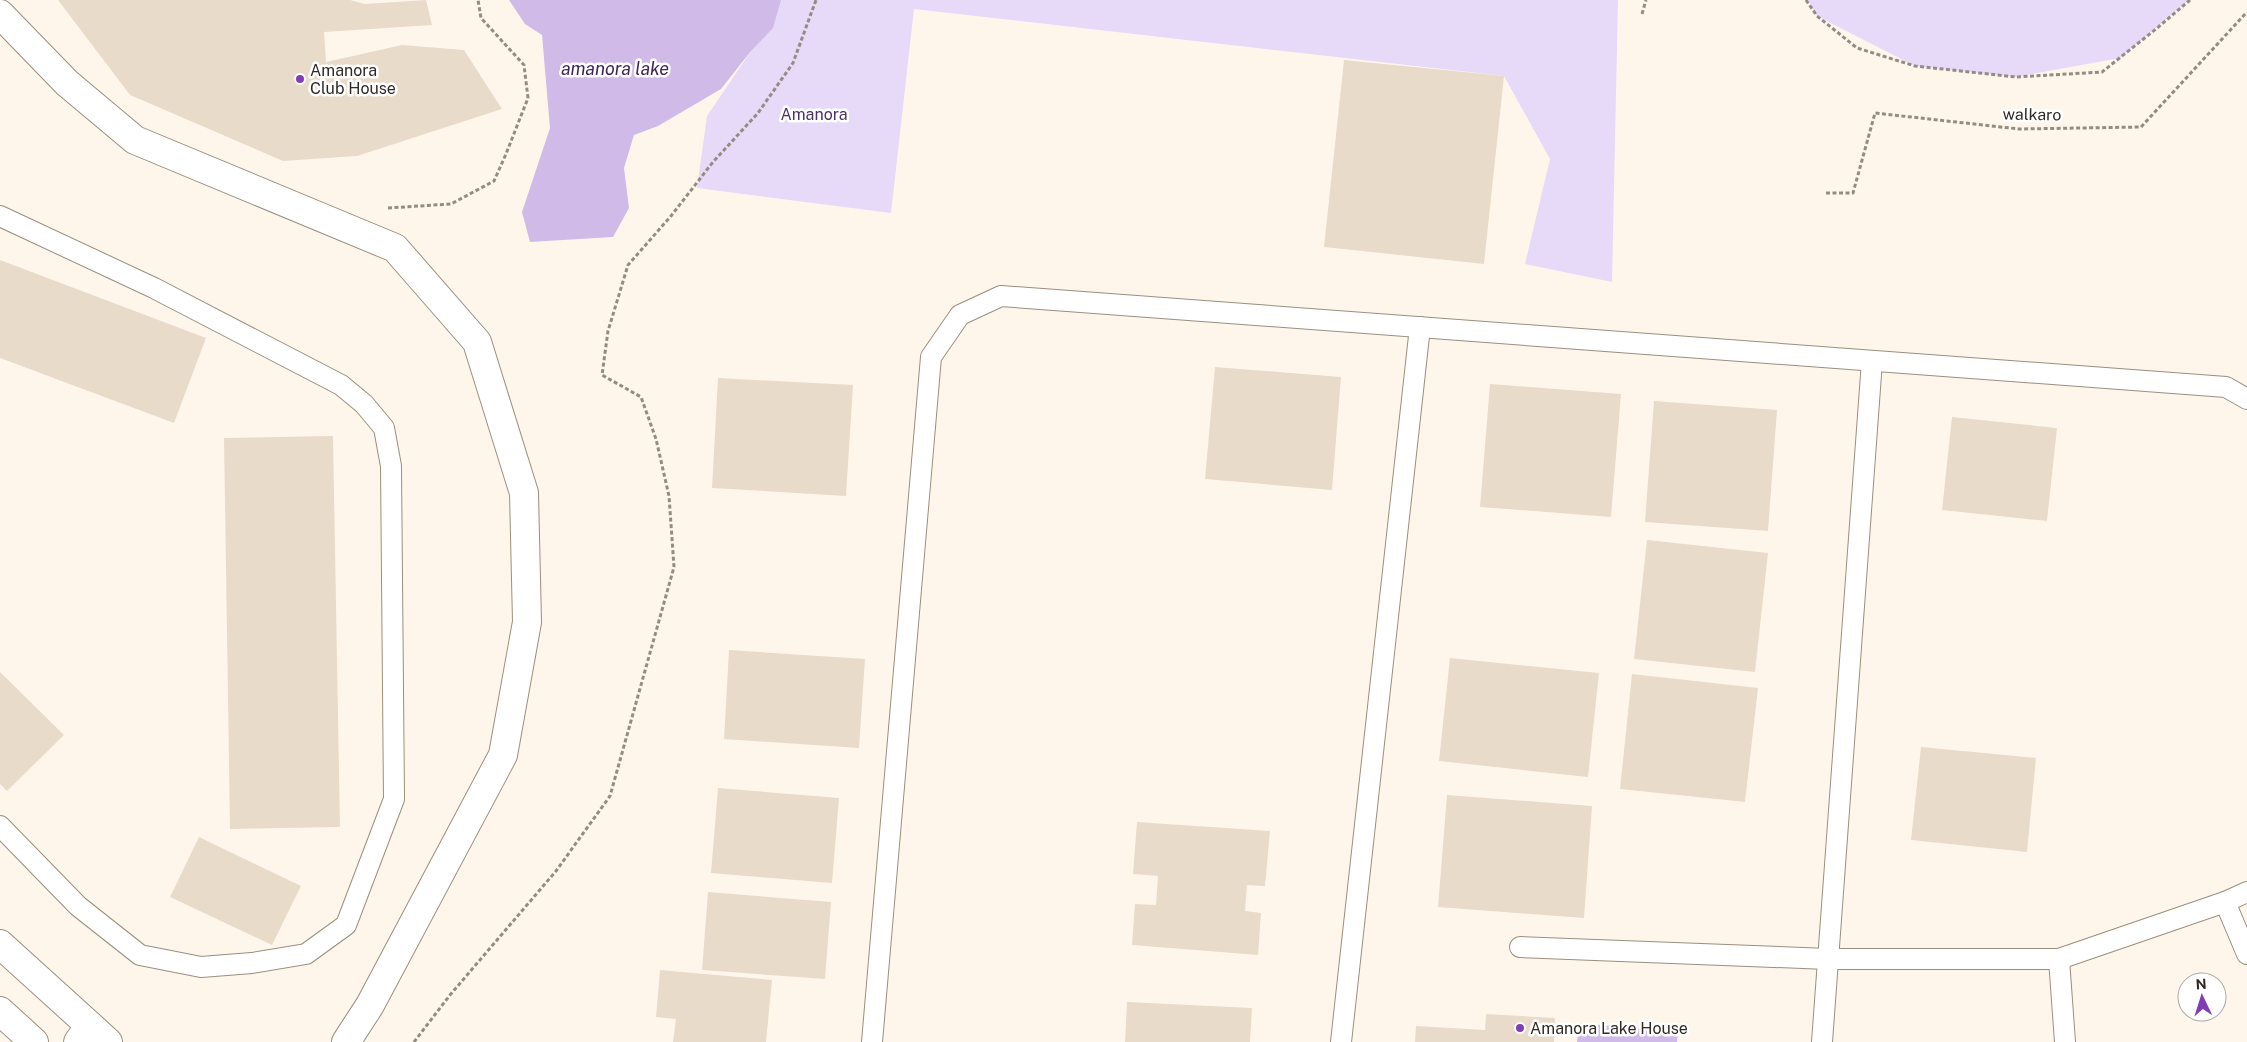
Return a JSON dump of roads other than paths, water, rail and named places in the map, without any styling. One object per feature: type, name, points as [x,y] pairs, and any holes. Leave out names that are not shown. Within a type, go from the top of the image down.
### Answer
[{"type":"street","points":[[0,14],[67,84],[135,140],[395,248],[477,342],[524,493],[527,622],[503,755],[370,1005],[346,1042]]},
{"type":"street","points":[[0,944],[92,1037]]},
{"type":"street","points":[[0,1011],[34,1042]]},
{"type":"lane","points":[[0,216],[154,288],[341,385],[364,404],[384,428],[391,466],[394,799],[346,925],[306,954],[201,967],[140,955],[78,906],[0,826]]},
{"type":"lane","points":[[872,1042],[931,357],[960,315],[1001,296],[2226,387],[2247,399]]},
{"type":"lane","points":[[1340,1042],[1420,327]]},
{"type":"lane","points":[[1822,1042],[1872,361]]},
{"type":"lane","points":[[1520,946],[1828,959],[2059,959],[2225,902],[2247,892]]},
{"type":"lane","points":[[2225,902],[2247,954]]},
{"type":"lane","points":[[2059,959],[2065,1042]]},
{"type":"water","name":"amanora lake","points":[[509,0],[781,0],[773,28],[751,51],[721,89],[658,126],[634,135],[624,168],[629,208],[613,237],[530,242],[522,212],[550,128],[542,35],[525,24]]},
{"type":"water","points":[[1579,1023],[1678,1032],[1677,1042],[1577,1042]]},
{"type":"place","name":"Amanora Club House","points":[[300,79]]},
{"type":"place","name":"Amanora Lake House","points":[[1520,1028]]},
{"type":"park label","name":"Amanora","points":[[814,114]]}]
